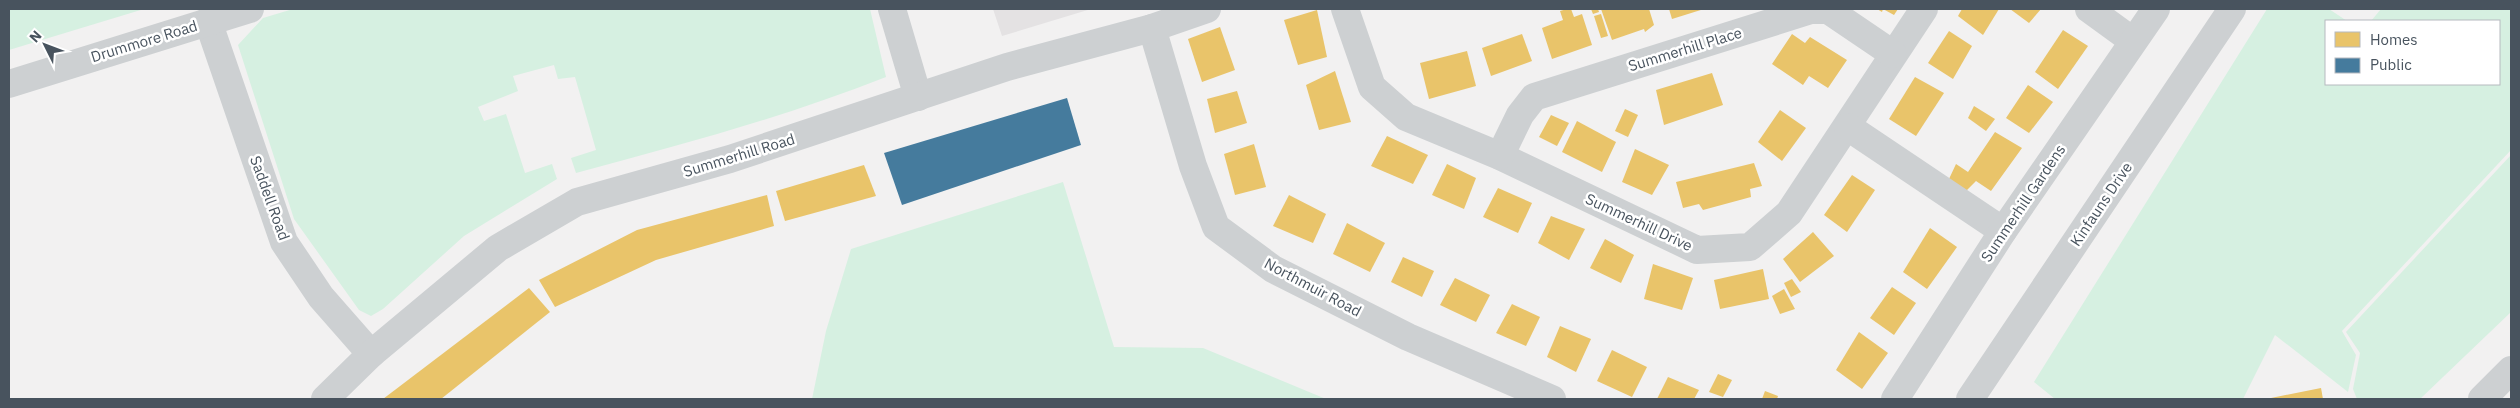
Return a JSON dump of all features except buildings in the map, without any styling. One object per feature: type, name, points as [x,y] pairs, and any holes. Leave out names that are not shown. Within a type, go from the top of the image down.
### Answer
[{"type":"street","name":"Drummore Road","points":[[9,84],[250,9]]},
{"type":"street","points":[[892,9],[918,97]]},
{"type":"street","name":"Summerhill Road","points":[[325,399],[371,354],[498,248],[577,202],[730,159],[1007,67],[1152,28],[1207,9]]},
{"type":"street","name":"Summerhill Drive","points":[[1345,9],[1372,87],[1406,117],[1500,156],[1697,250],[1750,247],[1789,213],[1848,127],[1893,54],[1924,9]]},
{"type":"street","points":[[2089,9],[2133,41]]},
{"type":"street","name":"Summerhill Gardens","points":[[1894,399],[2003,231],[2156,9]]},
{"type":"street","name":"Kinfauns Drive","points":[[1970,399],[2232,9]]},
{"type":"street","name":"Summerhill Place","points":[[1500,156],[1520,115],[1534,97],[1811,10],[1828,10],[1893,54]]},
{"type":"street","name":"Saddell Road","points":[[208,21],[284,242],[321,297],[371,354]]},
{"type":"street","name":"Northmuir Road","points":[[1152,28],[1193,166],[1216,227],[1273,269],[1408,337],[1552,399]]},
{"type":"street","points":[[1848,127],[2003,231]]},
{"type":"street","points":[[2482,399],[2511,370]]},
{"type":"shaded area","points":[[993,9],[1091,9],[1002,36]]},
{"type":"green space","points":[[9,9],[144,9],[9,50]]},
{"type":"green space","points":[[293,9],[870,9],[886,77],[771,118],[576,173],[571,158],[596,150],[575,77],[558,79],[554,65],[513,76],[518,91],[478,107],[484,121],[506,114],[525,173],[552,164],[557,179],[464,236],[383,309],[371,316],[359,310],[294,219],[238,45],[263,18]]},
{"type":"green space","points":[[2267,9],[2329,9],[2346,20],[2325,20],[2325,85],[2500,85],[2500,20],[2372,20],[2381,9],[2511,9],[2511,150],[2342,331],[2356,355],[2348,392],[2275,335],[2243,399],[2055,399],[2034,382]]},
{"type":"green space","points":[[2511,155],[2511,312],[2420,399],[2357,399],[2353,389],[2360,353],[2346,332]]},
{"type":"green space","points":[[1063,182],[1114,347],[1203,348],[1326,399],[812,399],[826,331],[851,249]]}]
